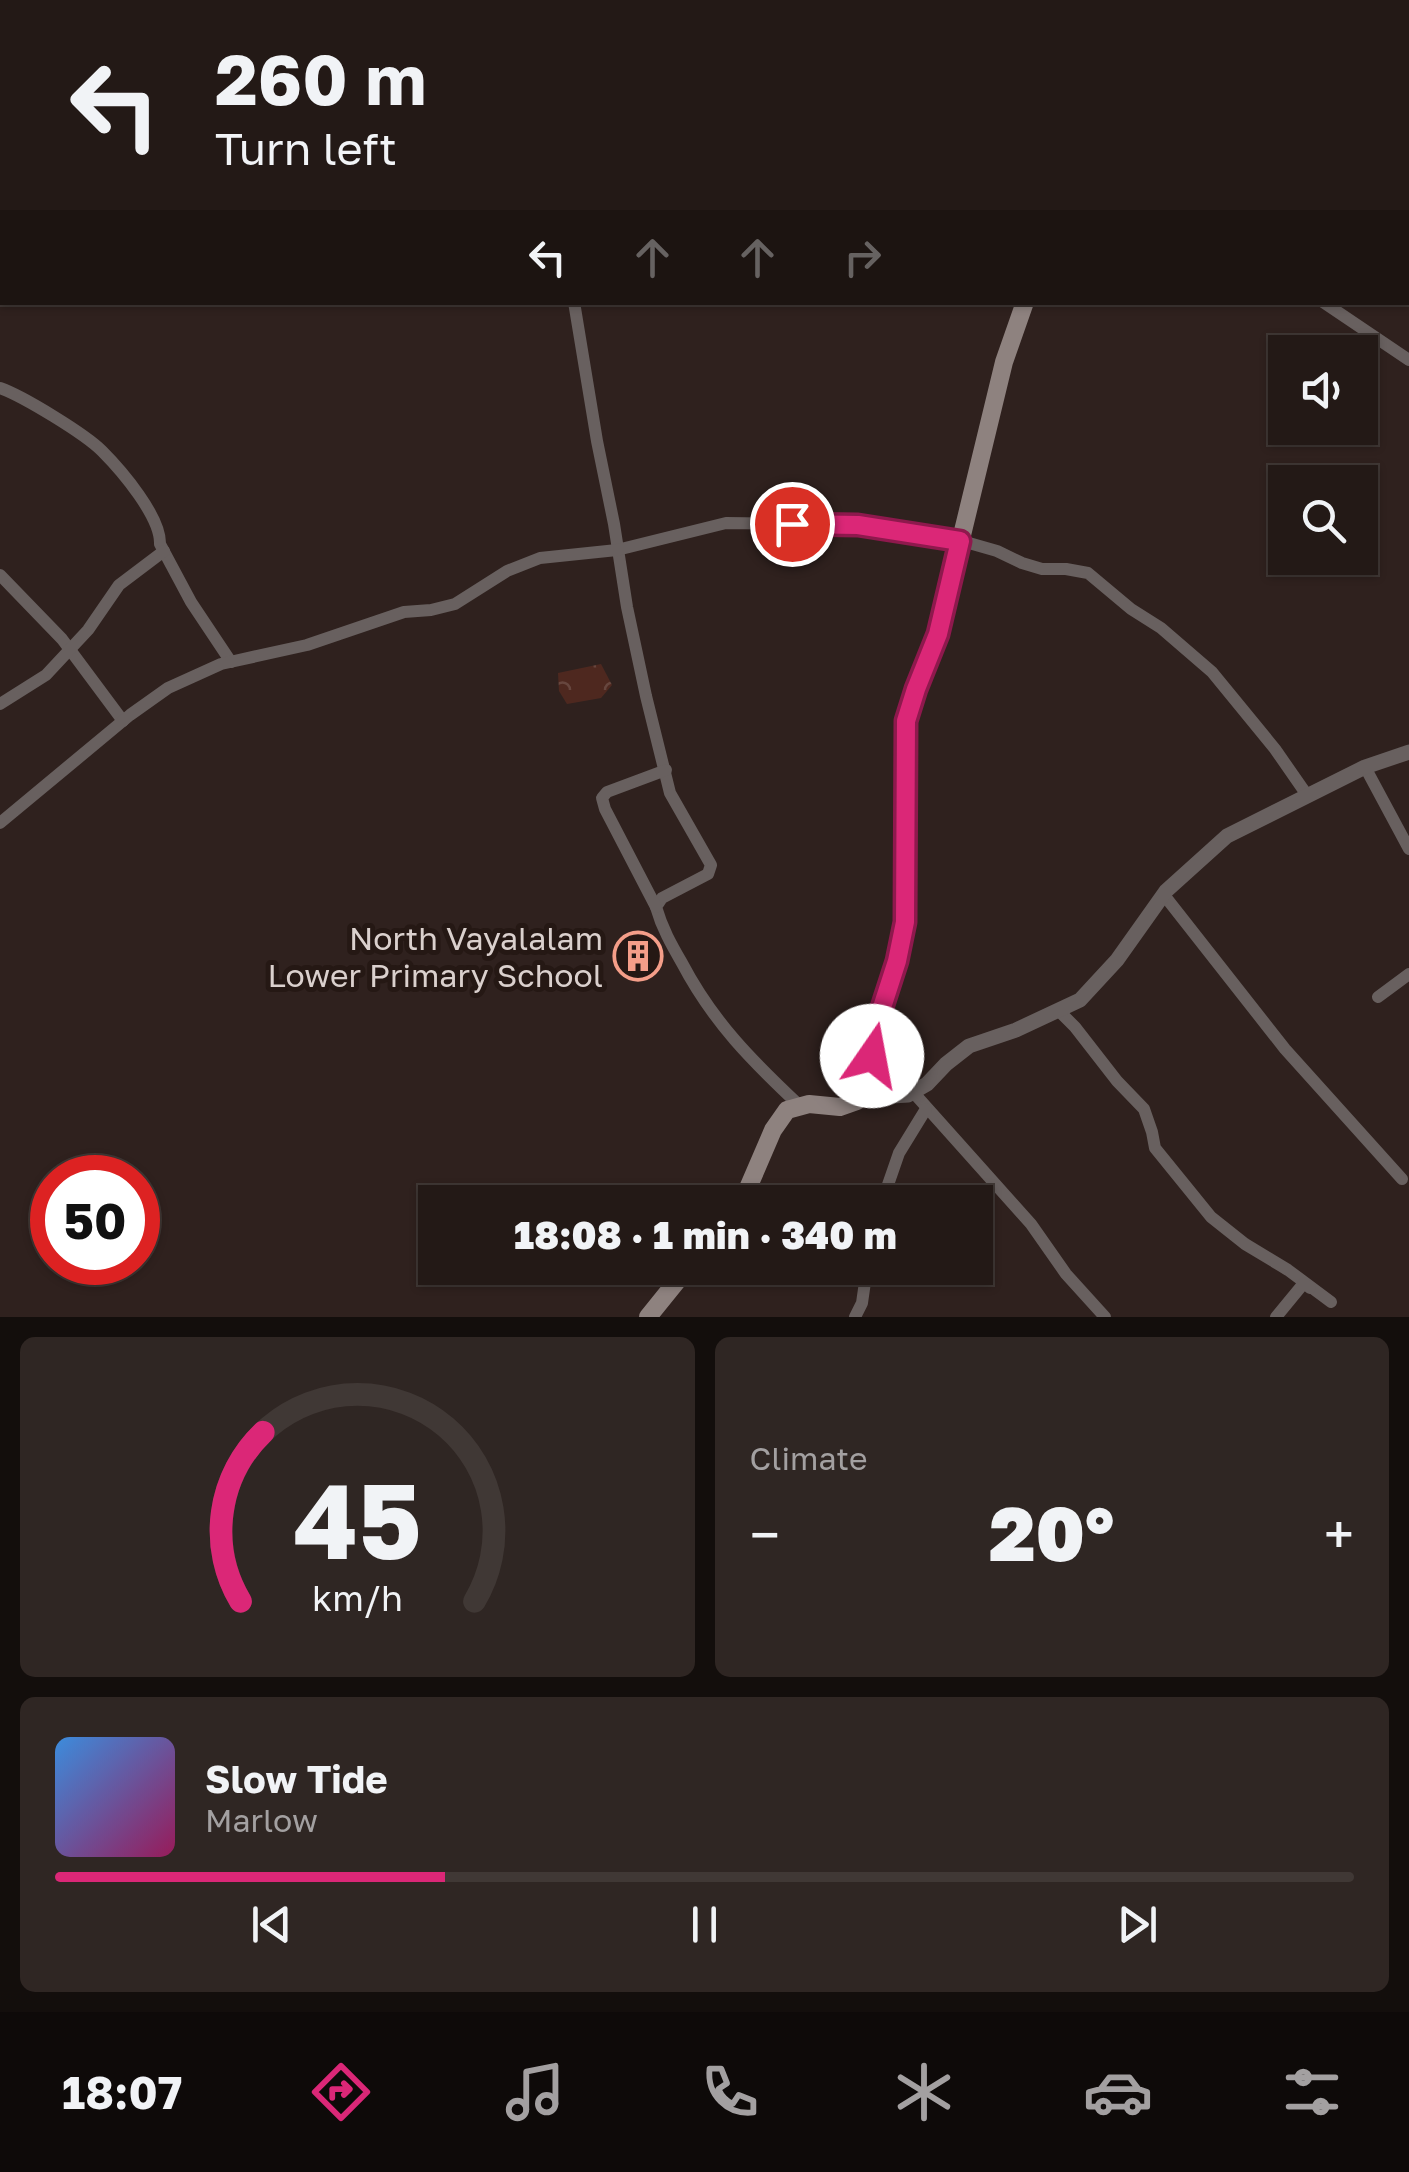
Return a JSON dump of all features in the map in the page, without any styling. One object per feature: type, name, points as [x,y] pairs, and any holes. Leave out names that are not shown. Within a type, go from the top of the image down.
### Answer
[{"type":"main road","points":[[749,1185],[773,1130],[787,1110],[808,1104],[840,1107],[857,1101],[867,1090],[877,1023],[905,922],[906,721],[938,634],[1004,362],[1024,305]]},
{"type":"main road","points":[[648,1317],[674,1285]]},
{"type":"street","points":[[575,305],[642,678],[670,793],[711,865],[708,874],[662,898],[656,907]]},
{"type":"street","points":[[1328,305],[1409,360]]},
{"type":"street","points":[[0,388],[100,448],[148,509],[160,544],[191,602],[232,662]]},
{"type":"street","points":[[0,823],[168,688],[232,662],[307,644],[404,612],[455,604],[507,571],[540,558],[617,550],[726,523],[858,525],[960,541],[1042,569],[1088,573],[1131,609],[1162,628],[1212,672],[1307,794]]},
{"type":"street","points":[[0,704],[46,675],[88,630],[119,585],[164,550]]},
{"type":"street","points":[[0,575],[70,649],[124,721]]},
{"type":"street","points":[[867,1090],[877,1096],[908,1096],[928,1084],[970,1046],[1080,1000],[1116,960],[1164,894],[1227,836],[1365,766],[1409,752]]},
{"type":"street","points":[[1365,766],[1409,849]]},
{"type":"street","points":[[666,770],[607,792],[602,798],[606,809],[656,907],[663,930],[712,1014],[742,1051],[800,1106]]},
{"type":"street","points":[[1164,894],[1285,1049],[1402,1179]]},
{"type":"street","points":[[1378,996],[1409,974]]},
{"type":"street","points":[[1058,1010],[1144,1109],[1155,1148],[1211,1218],[1332,1302]]},
{"type":"street","points":[[913,1092],[1031,1224],[1066,1274],[1104,1317]]},
{"type":"street","points":[[888,1185],[898,1153],[926,1109]]},
{"type":"street","points":[[1276,1317],[1304,1283]]},
{"type":"street","points":[[1304,1283],[1340,1317]]},
{"type":"street","points":[[855,1317],[864,1285]]},
{"type":"green space","points":[[601,664],[612,685],[601,698],[567,704],[559,691],[558,673]]},
{"type":"place","name":"North Vayalalam Lower Primary School","points":[[638,956]]},
{"type":"route","points":[[792,524],[858,525],[960,541],[938,634],[906,721],[905,922],[877,1023],[872,1056]]}]
